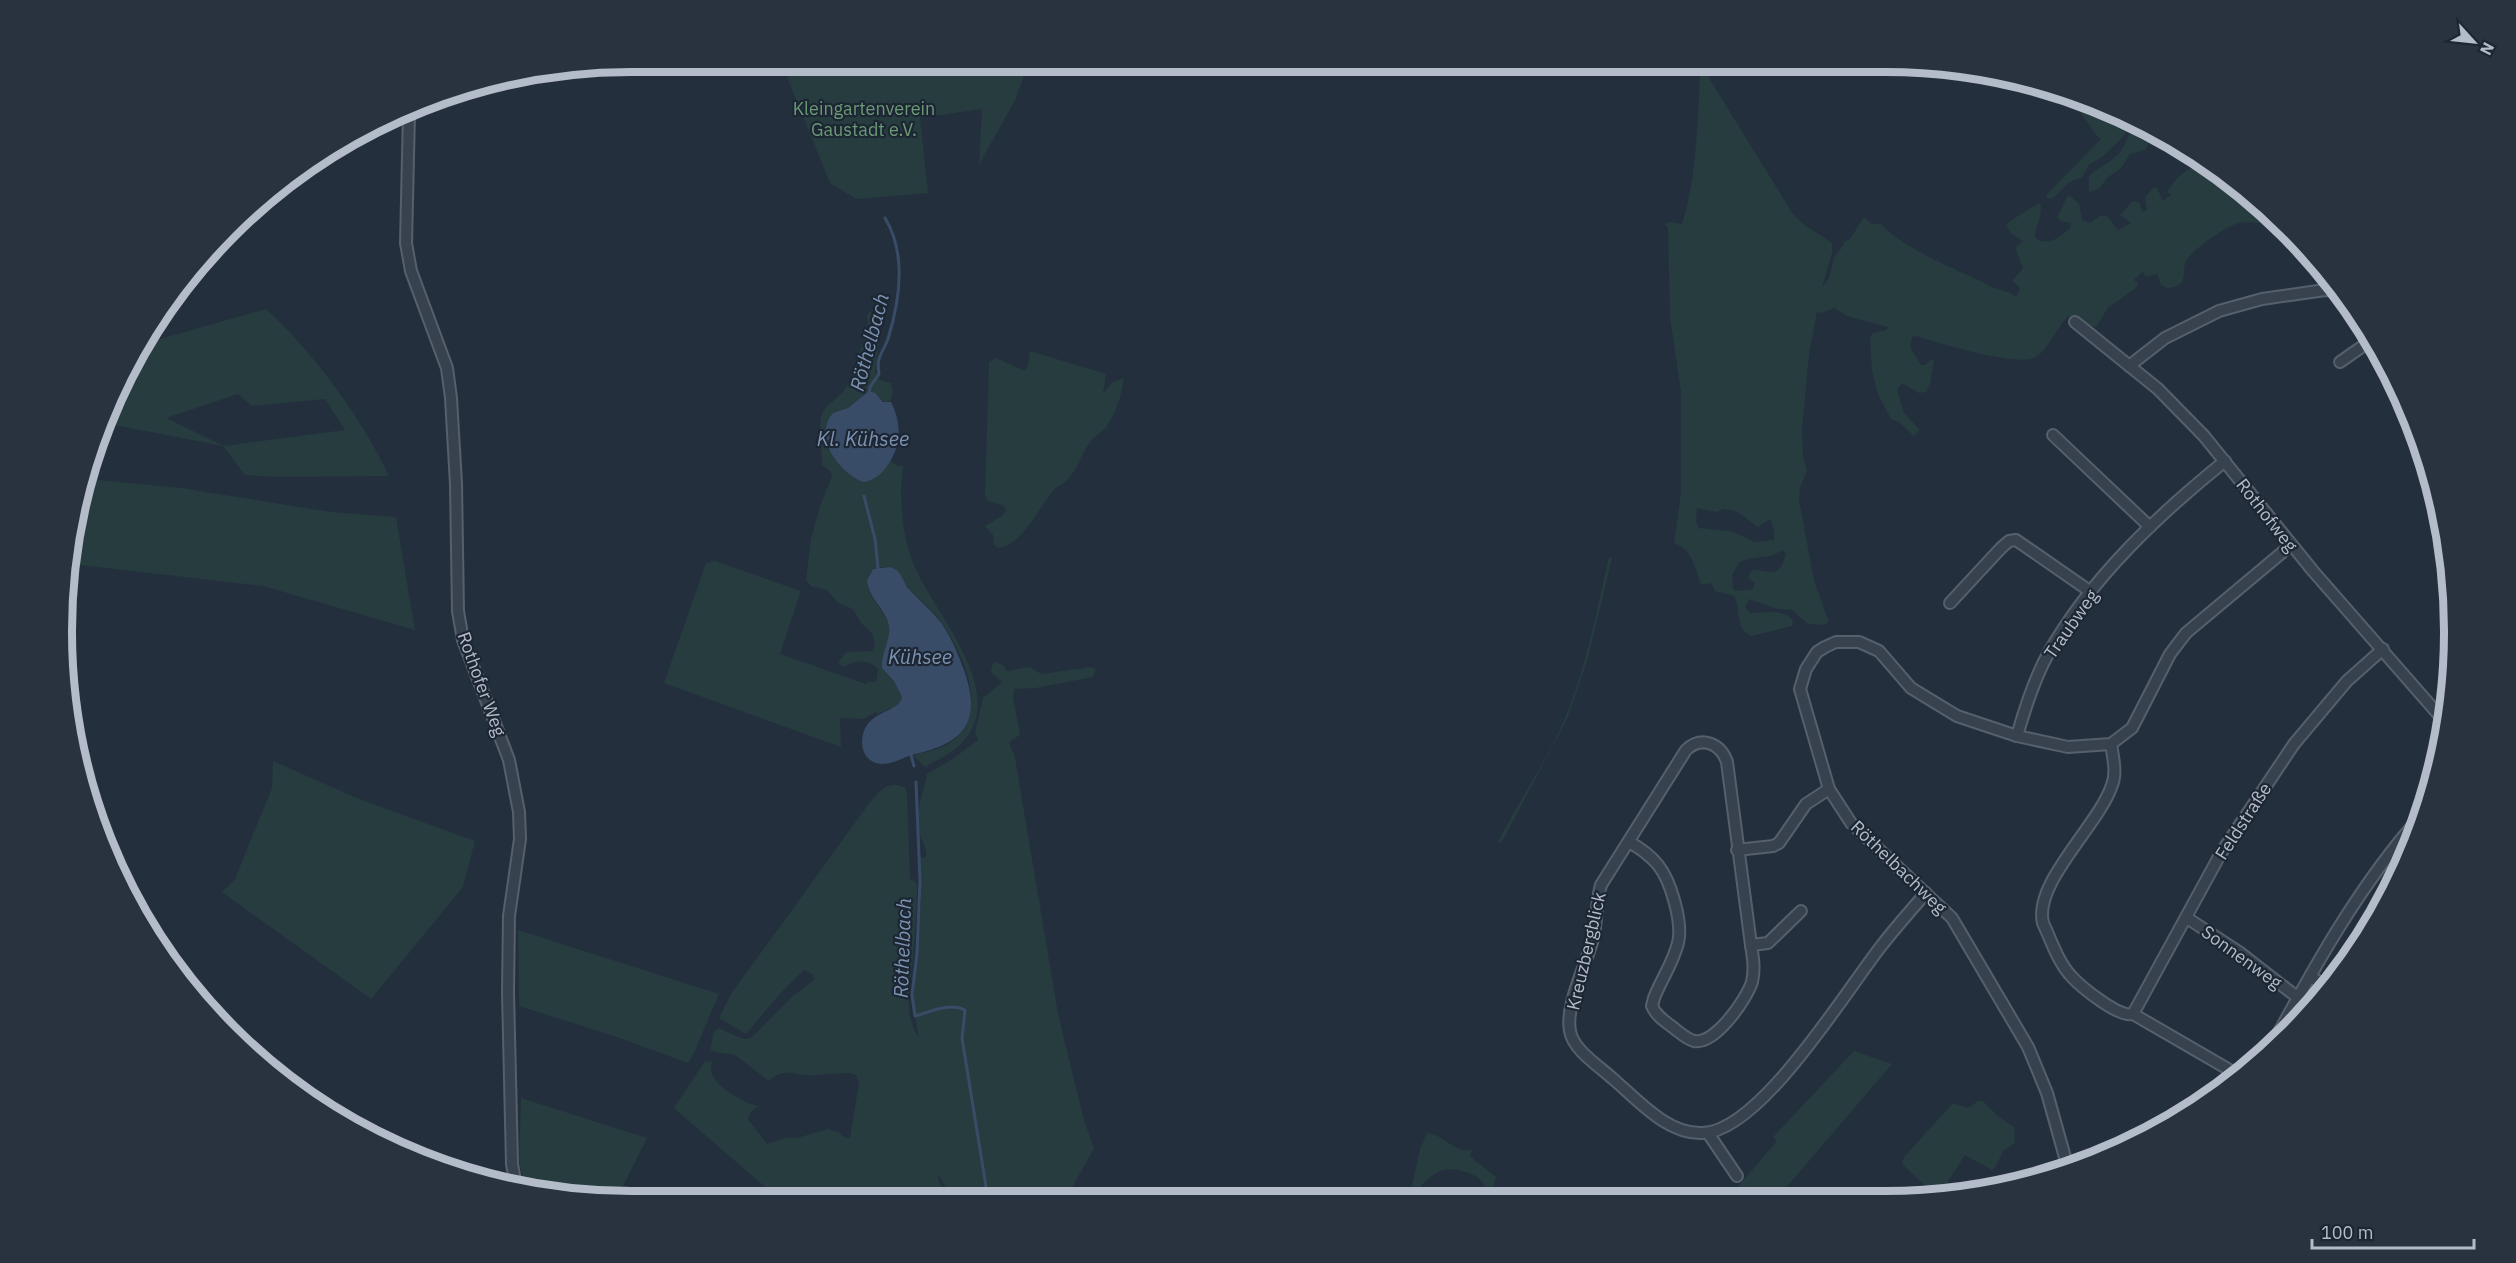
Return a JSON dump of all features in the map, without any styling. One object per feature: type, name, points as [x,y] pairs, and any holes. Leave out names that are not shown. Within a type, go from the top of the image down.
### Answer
[{"type":"street","name":"Rothofer Weg","points":[[409,119],[406,243],[411,271],[447,368],[456,484],[458,612],[463,640],[510,760],[519,812],[519,839],[509,916],[508,992],[512,1164],[514,1178]]},
{"type":"street","points":[[2129,366],[2165,338],[2194,321],[2219,311],[2262,299],[2327,290]]},
{"type":"street","name":"Rothofweg","points":[[2075,322],[2180,410],[2225,461],[2291,545],[2438,713]]},
{"type":"street","points":[[2340,362],[2365,345]]},
{"type":"street","points":[[2053,435],[2151,527]]},
{"type":"street","name":"Traubweg","points":[[2017,736],[2035,680],[2048,655],[2091,592],[2151,527],[2225,461]]},
{"type":"street","points":[[1950,603],[2001,548],[2016,540],[2091,592]]},
{"type":"street","points":[[2017,736],[2068,747],[2111,744],[2132,728],[2160,673],[2186,633],[2291,545]]},
{"type":"street","name":"Röthelbachweg","points":[[2017,736],[1957,716],[1934,704],[1911,688],[1879,651],[1869,645],[1847,640],[1836,642],[1817,652],[1806,669],[1800,689],[1829,789],[1851,823],[1952,918],[2028,1047],[2047,1093],[2066,1160]]},
{"type":"street","name":"Feldstraße","points":[[2133,1014],[2221,853],[2294,744],[2347,681],[2383,649]]},
{"type":"street","name":"Kreuzbergblick","points":[[1708,1133],[1685,1131],[1658,1118],[1586,1055],[1570,1032],[1571,1010],[1593,936],[1599,891],[1607,874],[1686,750],[1696,743],[1706,743],[1720,750],[1727,762],[1737,850]]},
{"type":"street","points":[[2111,744],[2114,776],[2112,785],[2105,801],[2051,884],[2044,898],[2041,915],[2043,923],[2071,976],[2118,1013],[2128,1016],[2133,1014],[2230,1070]]},
{"type":"street","points":[[1629,842],[1645,852],[1661,869],[1667,880],[1679,926],[1678,945],[1652,1006],[1660,1018],[1692,1041],[1706,1040],[1713,1036],[1737,1008],[1749,989],[1754,960],[1737,850],[1773,846],[1779,843],[1806,804],[1829,789]]},
{"type":"street","name":"Sonnenweg","points":[[2285,1022],[2310,976],[2351,912],[2398,852]]},
{"type":"street","points":[[1737,1176],[1708,1133],[1721,1130],[1749,1110],[1802,1054],[1882,944],[1926,893]]},
{"type":"street","points":[[1751,945],[1768,944],[1801,911]]},
{"type":"street","name":"Sonnenweg","points":[[2187,918],[2239,952],[2298,998]]},
{"type":"street","points":[[2310,976],[2320,982]]},
{"type":"green space","name":"Kleingartenverein Gaustadt e.V.","points":[[785,72],[1025,72],[1015,100],[979,165],[982,109],[920,118],[928,193],[856,199],[830,183]]},
{"type":"green space","points":[[1701,72],[1705,72],[1793,214],[1803,224],[1832,243],[1832,253],[1822,288],[1829,278],[1836,255],[1864,217],[1872,224],[1881,224],[1903,242],[1932,258],[2016,297],[2020,288],[2012,281],[2023,268],[2015,248],[2023,241],[2011,233],[2006,225],[2008,223],[2040,203],[2041,211],[2035,238],[2040,241],[2054,240],[2071,227],[2070,223],[2057,218],[2068,195],[2079,203],[2082,220],[2090,223],[2100,216],[2107,216],[2118,230],[2131,223],[2120,215],[2133,201],[2139,202],[2142,212],[2147,210],[2145,197],[2154,187],[2157,188],[2163,201],[2171,195],[2167,192],[2177,178],[2194,165],[2263,220],[2260,223],[2236,224],[2201,246],[2186,261],[2182,282],[2179,285],[2167,288],[2161,285],[2157,274],[2145,277],[2143,271],[2134,280],[2138,283],[2137,287],[2108,308],[2096,327],[2088,325],[2080,316],[2068,316],[2036,357],[2027,360],[1997,357],[1917,336],[1912,337],[1910,347],[1921,365],[1925,365],[1932,359],[1934,361],[1930,384],[1926,392],[1919,393],[1902,383],[1897,389],[1904,413],[1920,430],[1914,436],[1899,422],[1891,419],[1878,394],[1872,370],[1870,338],[1873,333],[1886,330],[1888,327],[1847,316],[1834,308],[1822,313],[1817,312],[1809,355],[1802,428],[1803,456],[1807,471],[1800,488],[1799,500],[1814,581],[1829,622],[1824,625],[1808,624],[1792,610],[1777,609],[1749,599],[1745,607],[1750,613],[1779,613],[1793,621],[1792,626],[1752,636],[1741,625],[1734,596],[1715,591],[1711,583],[1702,585],[1690,555],[1674,543],[1681,492],[1681,392],[1670,317],[1668,227],[1664,224],[1669,222],[1682,224],[1691,185]],"holes":[[[1697,508],[1716,512],[1724,509],[1736,511],[1758,527],[1770,519],[1774,529],[1774,540],[1754,542],[1734,532],[1699,528],[1696,522]],[[1782,550],[1786,554],[1777,571],[1751,571],[1748,578],[1755,583],[1753,589],[1736,591],[1733,589],[1732,575],[1739,563],[1772,555]]]},
{"type":"green space","points":[[2076,107],[2128,128],[2124,136],[2103,156],[2089,165],[2082,177],[2068,183],[2053,198],[2048,199],[2046,196],[2052,189],[2101,139]]},
{"type":"green space","points":[[2133,131],[2144,137],[2149,142],[2145,150],[2130,154],[2121,168],[2107,178],[2099,189],[2089,192],[2089,176],[2117,155]]},
{"type":"green space","points":[[266,309],[301,345],[335,387],[365,432],[389,476],[245,475],[223,446],[112,425],[130,384],[154,341]],"holes":[[[238,394],[252,406],[325,399],[345,430],[224,446],[166,418]]]},
{"type":"green space","points":[[869,312],[875,313],[879,345],[875,371],[880,380],[891,383],[893,393],[890,401],[885,402],[869,391],[848,408],[833,413],[827,422],[826,440],[841,466],[856,479],[884,469],[891,461],[897,466],[903,466],[902,507],[909,552],[921,579],[961,648],[971,671],[977,695],[976,717],[966,738],[952,751],[925,767],[913,755],[944,746],[962,731],[969,716],[971,699],[969,680],[955,644],[945,628],[935,614],[910,590],[898,572],[890,568],[873,569],[867,582],[871,595],[889,625],[889,637],[882,668],[894,681],[903,699],[896,706],[877,714],[876,712],[864,719],[840,718],[841,747],[664,683],[706,563],[715,561],[801,591],[780,654],[866,684],[868,681],[876,682],[878,669],[870,663],[857,662],[844,667],[838,663],[846,652],[873,651],[875,643],[872,633],[861,623],[853,609],[838,603],[827,590],[811,586],[806,581],[811,539],[820,506],[832,476],[831,472],[822,465],[821,416],[825,408],[843,392],[852,378],[865,336],[869,331],[867,316]]},
{"type":"green space","points":[[1030,351],[1106,374],[1103,393],[1113,382],[1124,378],[1123,384],[1110,421],[1090,442],[1072,474],[1054,490],[1022,534],[1006,546],[997,548],[993,535],[985,526],[1002,516],[1006,510],[1002,505],[988,501],[985,495],[989,362],[996,358],[1024,371],[1028,366]]},
{"type":"green space","points":[[93,480],[181,488],[331,512],[396,517],[415,630],[263,586],[76,565]]},
{"type":"green space","points":[[1609,557],[1612,558],[1588,658],[1567,719],[1500,843],[1498,842],[1554,742],[1573,698],[1593,628]]},
{"type":"green space","points":[[995,662],[1003,665],[1007,671],[1030,667],[1041,674],[1091,667],[1096,669],[1093,677],[1036,688],[1014,689],[1013,698],[1020,735],[1009,742],[1015,758],[1058,1014],[1084,1120],[1094,1148],[1070,1191],[947,1191],[937,1174],[942,1191],[770,1191],[674,1108],[705,1061],[713,1062],[711,1069],[713,1076],[725,1090],[758,1106],[750,1113],[748,1119],[767,1144],[828,1129],[838,1132],[845,1138],[850,1138],[859,1082],[856,1075],[850,1073],[811,1075],[787,1073],[779,1074],[769,1081],[735,1055],[710,1051],[714,1032],[719,1028],[743,1039],[751,1038],[792,997],[815,979],[812,974],[804,970],[746,1034],[719,1018],[731,994],[870,802],[885,788],[894,785],[905,788],[907,794],[910,879],[917,886],[909,1009],[919,1038],[913,1004],[921,903],[919,857],[925,858],[926,854],[919,831],[920,801],[927,774],[978,740],[975,733],[983,698],[1002,682],[991,672]]},
{"type":"green space","points":[[273,761],[359,799],[475,841],[463,887],[371,999],[222,892],[235,879],[272,788]]},
{"type":"green space","points":[[518,930],[719,994],[688,1063],[614,1036],[519,1006]]},
{"type":"green space","points":[[1854,1051],[1892,1064],[1783,1191],[1734,1191],[1777,1141],[1773,1137]]},
{"type":"green space","points":[[521,1098],[647,1138],[621,1191],[595,1190],[523,1180],[519,1159]]},
{"type":"green space","points":[[1978,1101],[1983,1101],[1998,1116],[2014,1127],[2015,1143],[2003,1151],[1992,1170],[1965,1155],[1944,1188],[1928,1189],[1902,1163],[1904,1157],[1953,1103],[1968,1108]]},
{"type":"green space","points":[[1427,1133],[1455,1147],[1473,1149],[1470,1155],[1472,1158],[1496,1177],[1493,1191],[1484,1191],[1483,1182],[1473,1174],[1452,1169],[1440,1171],[1417,1189],[1412,1186],[1420,1149]]},
{"type":"water","name":"Kl. Kühsee","points":[[869,391],[875,393],[883,402],[891,402],[899,429],[897,446],[890,462],[875,478],[863,482],[837,462],[827,443],[825,432],[827,422],[833,413],[848,408]]},
{"type":"water","name":"Kühsee","points":[[890,567],[898,571],[907,587],[938,619],[948,634],[958,654],[971,699],[967,724],[948,742],[934,749],[881,764],[873,762],[865,755],[862,741],[864,731],[875,717],[895,707],[902,697],[894,681],[882,668],[889,636],[888,620],[871,593],[867,580],[873,569]]},
{"type":"waterway","name":"Röthelbach","points":[[869,394],[870,387],[879,374],[879,359],[888,339],[898,293],[899,262],[892,232],[885,218]]},
{"type":"waterway","name":"Röthelbach","points":[[864,496],[875,539],[878,568]]},
{"type":"waterway","name":"Röthelbach","points":[[911,755],[914,766]]},
{"type":"waterway","name":"Röthelbach","points":[[916,782],[920,881],[917,953],[912,995],[915,1016],[946,1007],[965,1010],[962,1038],[987,1191]]}]
